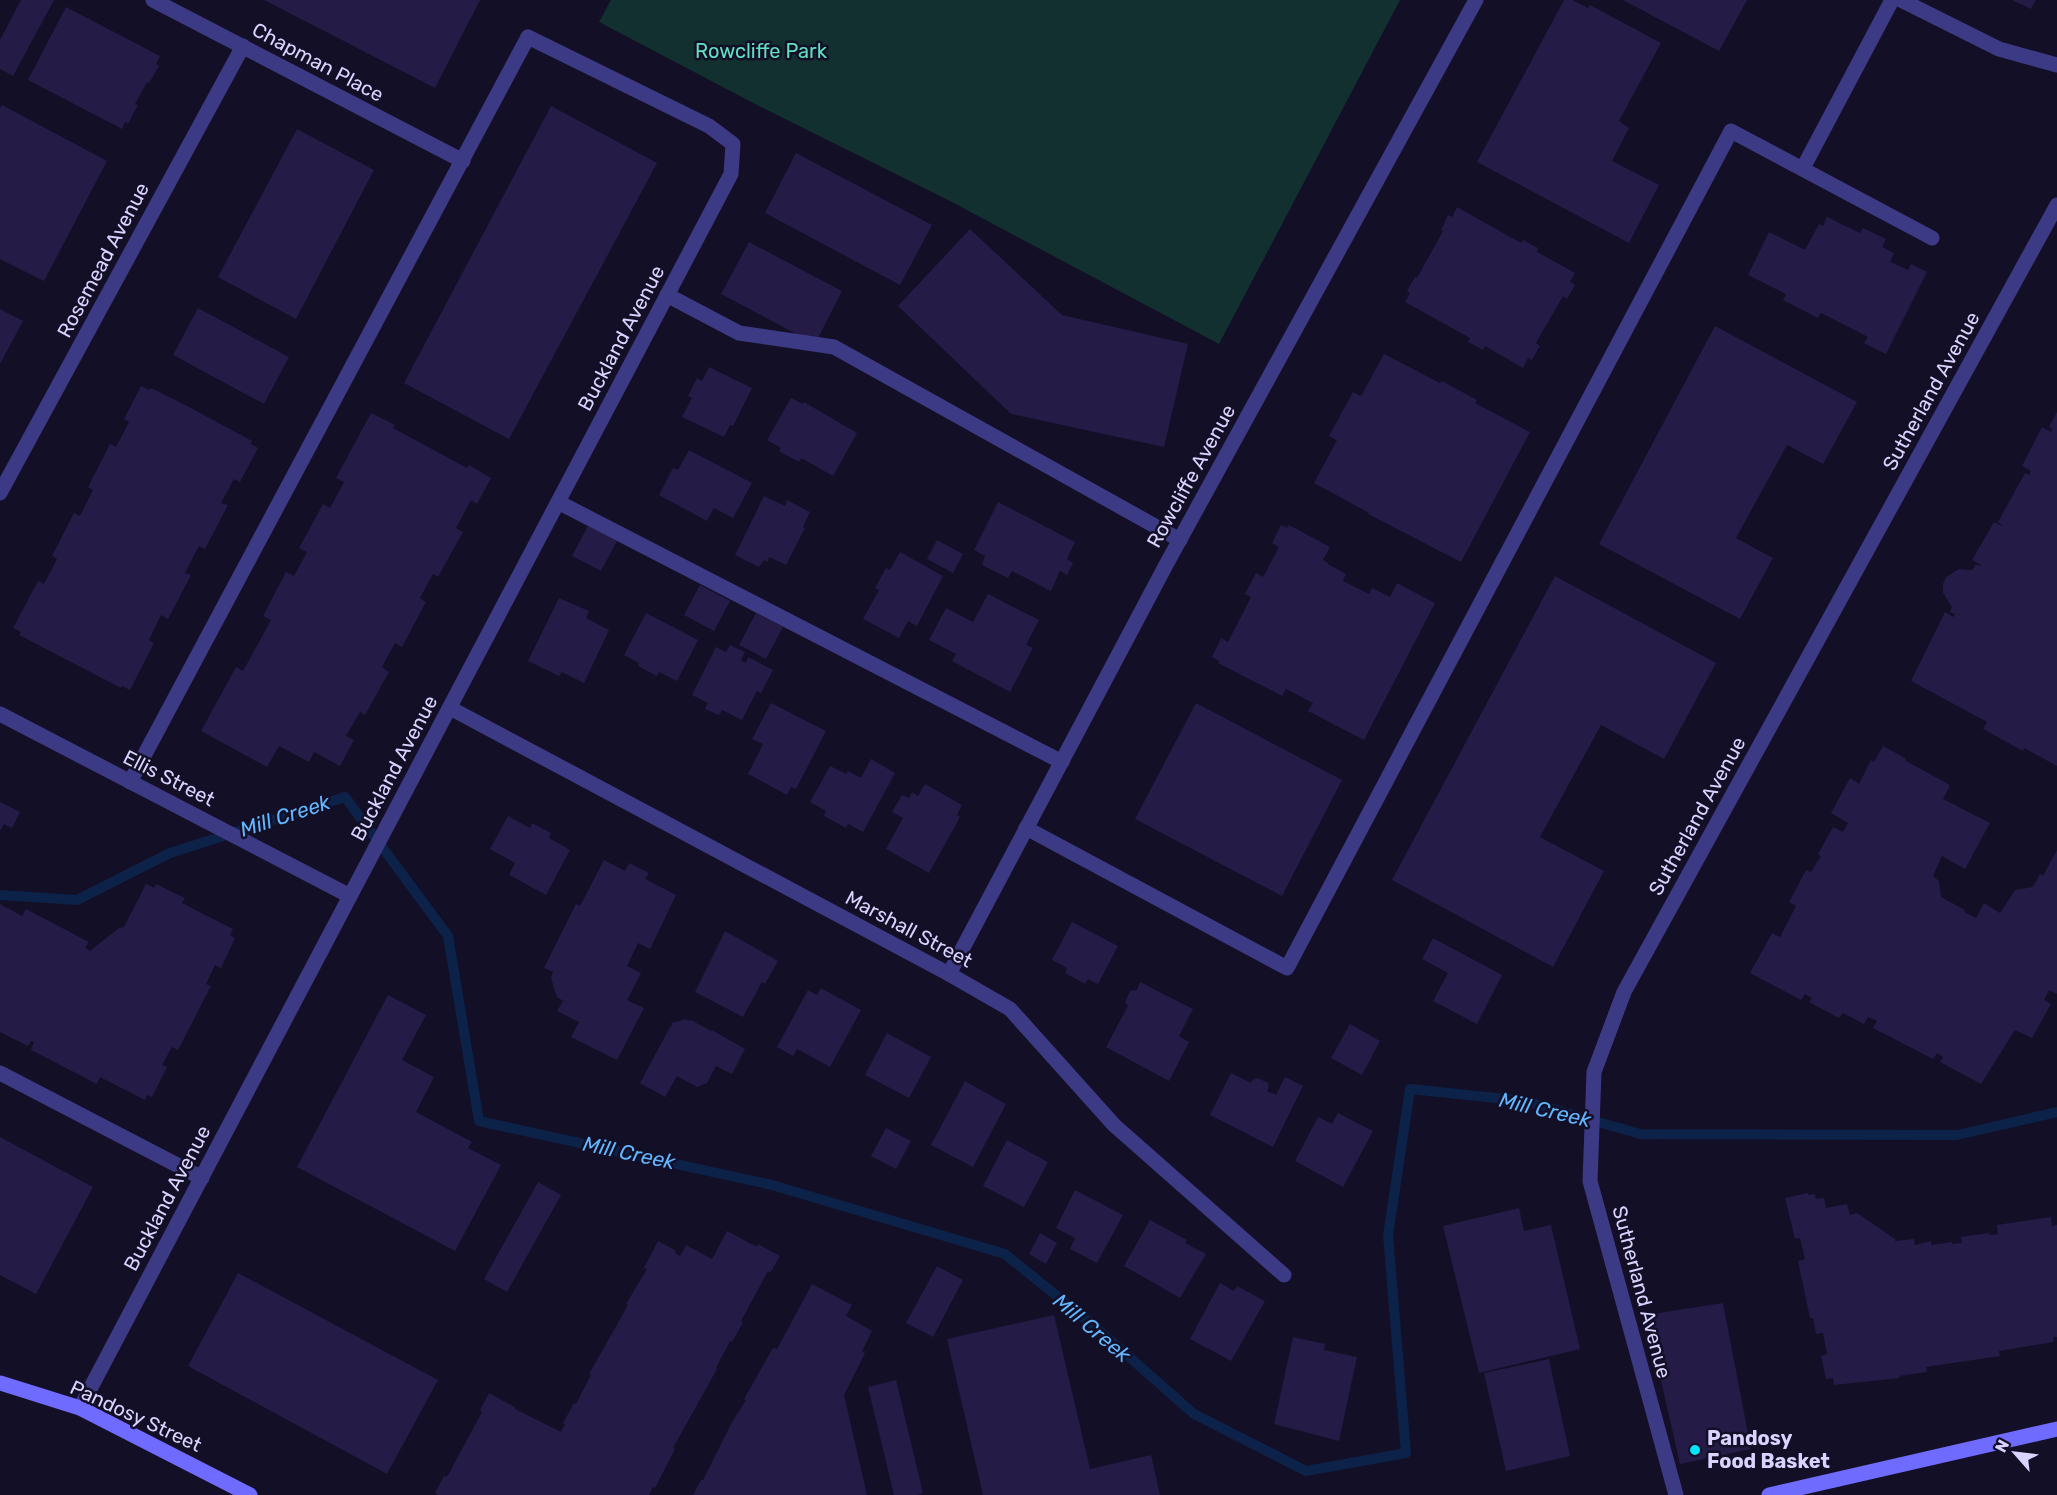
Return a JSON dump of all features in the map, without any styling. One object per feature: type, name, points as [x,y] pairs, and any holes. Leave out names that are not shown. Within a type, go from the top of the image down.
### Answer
[{"type":"main road","name":"Pandosy Street","points":[[0,1383],[80,1408],[250,1495]]},
{"type":"main road","points":[[1769,1495],[2057,1429]]},
{"type":"street","name":"Chapman Place","points":[[153,0],[463,161]]},
{"type":"street","name":"Rowcliffe Avenue","points":[[949,974],[1180,540],[1476,0]]},
{"type":"street","points":[[1803,168],[1892,0]]},
{"type":"street","points":[[1901,0],[1999,49],[2057,65]]},
{"type":"street","name":"Buckland Avenue","points":[[80,1408],[731,174],[733,144],[709,126],[528,37],[463,161]]},
{"type":"street","name":"Rosemead Avenue","points":[[0,493],[243,46]]},
{"type":"street","points":[[1026,828],[1287,968],[1731,131],[1932,237]]},
{"type":"street","points":[[130,782],[463,161]]},
{"type":"street","name":"Sutherland Avenue","points":[[1676,1495],[1590,1181],[1594,1072],[1624,992],[2057,205]]},
{"type":"street","points":[[667,296],[739,333],[834,347],[1180,540]]},
{"type":"street","points":[[558,502],[1062,762]]},
{"type":"street","name":"Marshall Street","points":[[450,708],[949,974],[1010,1009],[1114,1125],[1284,1275]]},
{"type":"street","name":"Ellis Street","points":[[0,714],[350,896]]},
{"type":"street","points":[[0,1072],[202,1178]]},
{"type":"green space","name":"Rowcliffe Park","points":[[611,0],[1400,0],[1219,344],[948,200],[757,105],[599,22]]},
{"type":"building","points":[[21,0],[54,0],[13,76],[0,69],[0,40]]},
{"type":"building","points":[[264,0],[480,0],[435,88]]},
{"type":"building","points":[[1564,0],[1572,0],[1588,8],[1590,5],[1661,43],[1619,121],[1629,128],[1612,161],[1659,185],[1629,243],[1477,162]]},
{"type":"building","points":[[1623,0],[1747,0],[1719,51]]},
{"type":"building","points":[[2012,0],[2036,0],[2031,9]]},
{"type":"building","points":[[66,7],[160,56],[156,64],[159,66],[135,104],[138,105],[128,124],[125,122],[122,129],[28,80]]},
{"type":"building","points":[[2,105],[107,161],[44,281],[0,259],[0,108]]},
{"type":"building","points":[[551,106],[657,163],[509,439],[404,383]]},
{"type":"building","points":[[297,129],[374,170],[296,319],[218,277]]},
{"type":"building","points":[[796,153],[932,225],[900,285],[765,213]]},
{"type":"building","points":[[1457,207],[1521,243],[1523,240],[1538,248],[1537,252],[1575,273],[1570,282],[1575,285],[1567,299],[1563,296],[1536,343],[1540,346],[1532,360],[1528,358],[1523,368],[1485,346],[1483,350],[1468,342],[1470,338],[1405,302],[1410,293],[1407,291],[1415,277],[1417,278],[1443,231],[1441,230],[1448,215],[1452,217]]},
{"type":"building","points":[[1827,217],[1860,233],[1863,228],[1886,239],[1882,247],[1894,253],[1890,262],[1908,270],[1911,264],[1927,272],[1886,354],[1864,343],[1868,337],[1821,313],[1818,318],[1783,300],[1786,294],[1748,275],[1769,232],[1805,250],[1819,224],[1823,226]]},
{"type":"building","points":[[970,229],[1062,315],[1188,344],[1164,447],[1011,414],[898,306]]},
{"type":"building","points":[[749,242],[842,291],[815,344],[721,294]]},
{"type":"building","points":[[198,308],[289,357],[264,404],[173,355]]},
{"type":"building","points":[[0,309],[23,321],[0,364]]},
{"type":"building","points":[[1715,326],[1857,402],[1823,464],[1787,445],[1736,538],[1773,558],[1740,619],[1599,544]]},
{"type":"building","points":[[1384,354],[1440,383],[1442,381],[1477,400],[1475,403],[1530,432],[1461,562],[1314,483],[1337,440],[1329,436],[1353,392],[1361,396]]},
{"type":"building","points":[[709,367],[752,388],[733,426],[730,425],[724,437],[682,417],[692,398],[688,396],[697,378],[702,381]]},
{"type":"building","points":[[141,386],[149,390],[151,388],[187,406],[252,441],[251,444],[258,448],[240,482],[234,479],[221,503],[228,505],[205,549],[199,546],[185,573],[191,575],[168,619],[161,615],[149,640],[154,643],[130,690],[122,686],[121,688],[19,635],[21,632],[13,628],[38,581],[44,584],[57,559],[52,556],[74,513],[80,516],[93,490],[88,487],[110,444],[116,447],[129,422],[124,419]]},
{"type":"building","points":[[791,398],[803,404],[804,402],[857,433],[833,476],[801,458],[799,462],[779,451],[781,448],[767,440]]},
{"type":"building","points":[[2057,412],[2057,766],[1983,729],[1987,722],[1911,681],[1945,612],[1953,617],[1955,614],[1950,612],[1952,607],[1943,593],[1946,577],[1959,569],[1972,570],[1976,564],[1981,565],[1972,560],[1994,522],[2002,526],[1998,522],[2025,473],[2029,475],[2031,471],[2022,466],[2042,427],[2051,432],[2053,429],[2049,427]]},
{"type":"building","points":[[371,413],[395,425],[393,428],[467,468],[469,465],[491,478],[477,504],[471,500],[456,528],[463,532],[438,577],[433,574],[420,598],[426,602],[402,647],[395,643],[382,667],[389,672],[365,715],[360,712],[346,736],[354,740],[340,766],[314,752],[309,762],[279,746],[267,767],[201,731],[236,667],[243,671],[271,620],[263,616],[286,572],[294,576],[307,552],[299,548],[323,504],[330,508],[344,482],[336,478]]},
{"type":"building","points":[[689,450],[752,483],[733,518],[714,508],[707,521],[659,495],[673,468],[678,470]]},
{"type":"building","points":[[764,496],[785,506],[787,500],[810,512],[803,527],[805,528],[786,565],[769,557],[768,562],[764,560],[759,567],[735,555]]},
{"type":"building","points":[[998,502],[1075,542],[1067,559],[1073,563],[1067,575],[1060,571],[1051,591],[1012,571],[1008,578],[982,565],[985,556],[974,550]]},
{"type":"building","points":[[1281,525],[1287,528],[1289,525],[1330,547],[1323,560],[1346,574],[1343,581],[1369,594],[1372,588],[1390,597],[1397,583],[1435,603],[1364,740],[1308,711],[1313,703],[1286,689],[1282,696],[1218,663],[1219,661],[1212,657],[1221,638],[1228,642],[1251,597],[1245,594],[1256,573],[1263,577],[1279,547],[1272,543]]},
{"type":"building","points":[[588,526],[617,541],[601,571],[572,556]]},
{"type":"building","points":[[937,540],[963,554],[953,573],[927,559]]},
{"type":"building","points":[[900,552],[943,576],[917,626],[908,621],[899,638],[863,619],[879,590],[875,588],[886,568],[890,570]]},
{"type":"building","points":[[1555,576],[1716,663],[1664,759],[1601,725],[1540,837],[1604,871],[1553,967],[1392,880]]},
{"type":"building","points":[[700,585],[730,601],[714,631],[684,615]]},
{"type":"building","points":[[988,594],[1039,620],[1026,645],[1033,648],[1010,692],[952,661],[956,654],[929,640],[946,608],[973,622]]},
{"type":"building","points":[[559,598],[589,611],[586,618],[609,630],[584,683],[562,672],[559,676],[528,661]]},
{"type":"building","points":[[646,613],[698,640],[677,681],[659,672],[657,676],[624,655]]},
{"type":"building","points":[[756,613],[783,627],[766,659],[739,645]]},
{"type":"building","points":[[730,645],[745,652],[741,660],[746,663],[748,657],[773,670],[761,693],[757,691],[742,720],[722,710],[719,715],[705,709],[708,703],[692,695],[716,647],[726,652]]},
{"type":"building","points":[[771,703],[826,731],[796,789],[791,787],[787,795],[748,774],[763,744],[752,739]]},
{"type":"building","points":[[1196,703],[1342,780],[1282,896],[1135,819]]},
{"type":"building","points":[[1883,746],[1950,785],[1943,799],[1990,823],[1965,869],[1942,856],[1933,876],[1939,881],[1941,897],[1965,910],[1964,912],[1976,918],[1984,903],[2000,913],[2015,890],[2033,887],[2040,874],[2043,876],[2057,850],[2057,994],[2049,990],[2044,1000],[2051,1004],[2032,1038],[2015,1030],[1981,1084],[1940,1062],[1943,1057],[1937,1053],[1933,1059],[1873,1028],[1877,1021],[1868,1017],[1864,1024],[1843,1013],[1839,1018],[1809,1002],[1812,998],[1805,994],[1801,1000],[1750,973],[1772,933],[1780,937],[1796,906],[1789,902],[1806,870],[1811,872],[1821,856],[1818,854],[1833,827],[1843,832],[1848,823],[1831,813],[1850,778],[1859,784],[1871,760],[1874,762]]},
{"type":"building","points":[[871,759],[895,773],[863,832],[848,824],[846,828],[824,816],[826,811],[810,802],[830,766],[846,774],[848,771],[861,778]]},
{"type":"building","points":[[925,784],[962,805],[957,815],[960,817],[929,873],[886,849],[903,818],[892,812],[902,795],[909,798],[912,792],[918,796]]},
{"type":"building","points":[[0,802],[20,812],[12,828],[4,824],[0,831]]},
{"type":"building","points":[[508,816],[530,828],[532,823],[551,833],[549,838],[570,850],[546,895],[509,875],[515,863],[490,849]]},
{"type":"building","points":[[604,860],[625,871],[629,863],[649,873],[645,879],[676,895],[650,949],[638,943],[627,966],[641,973],[627,1000],[644,1008],[617,1060],[571,1037],[579,1022],[557,1011],[563,1001],[557,997],[551,978],[553,972],[544,968],[576,904],[580,906]]},
{"type":"building","points":[[146,884],[154,888],[156,884],[185,898],[182,903],[233,929],[230,935],[235,938],[221,968],[215,965],[206,984],[211,986],[178,1050],[172,1047],[162,1065],[167,1067],[152,1097],[147,1095],[145,1100],[100,1077],[97,1084],[31,1050],[34,1042],[31,1041],[28,1046],[0,1032],[0,904],[22,916],[26,909],[89,942],[85,948],[90,951],[119,928],[124,927]]},
{"type":"building","points":[[1072,922],[1118,946],[1098,984],[1088,979],[1085,984],[1065,973],[1067,968],[1052,960]]},
{"type":"building","points":[[725,931],[778,961],[765,984],[762,982],[743,1017],[695,992]]},
{"type":"building","points":[[1433,938],[1502,975],[1477,1024],[1433,1001],[1448,973],[1422,959]]},
{"type":"building","points":[[1140,982],[1193,1009],[1179,1036],[1189,1042],[1169,1081],[1106,1047],[1128,1006],[1125,1002],[1130,991],[1137,990]]},
{"type":"building","points":[[821,988],[861,1010],[830,1067],[797,1049],[793,1056],[777,1047],[808,990],[817,995]]},
{"type":"building","points":[[388,995],[426,1015],[402,1060],[434,1077],[416,1112],[472,1142],[468,1148],[501,1165],[455,1251],[297,1167]]},
{"type":"building","points":[[687,1019],[745,1049],[732,1074],[716,1066],[707,1083],[697,1087],[677,1076],[665,1097],[640,1083],[672,1026],[671,1023]]},
{"type":"building","points":[[1350,1024],[1380,1041],[1362,1075],[1331,1058]]},
{"type":"building","points":[[887,1033],[931,1057],[909,1098],[865,1075]]},
{"type":"building","points":[[1231,1073],[1251,1083],[1252,1080],[1258,1078],[1268,1083],[1267,1091],[1276,1095],[1285,1077],[1303,1086],[1273,1147],[1210,1115]]},
{"type":"building","points":[[965,1081],[1006,1104],[973,1167],[931,1145]]},
{"type":"building","points":[[1338,1113],[1373,1131],[1343,1187],[1295,1161],[1318,1117],[1332,1124]]},
{"type":"building","points":[[886,1128],[911,1141],[896,1169],[871,1156]]},
{"type":"building","points":[[0,1137],[93,1187],[36,1294],[0,1275]]},
{"type":"building","points":[[1007,1140],[1048,1162],[1024,1207],[983,1186]]},
{"type":"building","points":[[538,1182],[561,1195],[507,1292],[484,1279]]},
{"type":"building","points":[[1075,1190],[1123,1215],[1097,1263],[1070,1249],[1075,1238],[1056,1228]]},
{"type":"building","points":[[1808,1193],[1808,1195],[1815,1194],[1816,1199],[1824,1198],[1826,1208],[1847,1204],[1850,1215],[1857,1213],[1895,1241],[1914,1239],[1915,1245],[1931,1241],[1931,1245],[1962,1243],[1961,1237],[1998,1234],[1997,1225],[2051,1217],[2052,1226],[2057,1225],[2057,1337],[2053,1337],[2054,1342],[1999,1351],[2000,1356],[1926,1367],[1927,1372],[1899,1376],[1900,1378],[1834,1385],[1833,1378],[1826,1379],[1821,1356],[1827,1354],[1823,1333],[1816,1334],[1813,1318],[1810,1318],[1798,1261],[1805,1259],[1800,1238],[1795,1239],[1785,1198]]},
{"type":"building","points":[[1519,1208],[1524,1231],[1551,1225],[1580,1349],[1479,1373],[1443,1226]]},
{"type":"building","points":[[1150,1220],[1187,1240],[1185,1243],[1206,1254],[1180,1298],[1124,1266]]},
{"type":"building","points":[[727,1231],[780,1256],[770,1273],[768,1271],[741,1321],[743,1323],[732,1342],[730,1341],[673,1448],[675,1449],[655,1488],[653,1487],[649,1495],[438,1495],[435,1493],[444,1476],[447,1477],[482,1412],[480,1410],[489,1393],[561,1432],[565,1424],[563,1423],[574,1403],[576,1404],[591,1375],[589,1374],[647,1269],[644,1268],[658,1241],[676,1251],[675,1253],[680,1256],[686,1245],[712,1259]]},
{"type":"building","points":[[1040,1233],[1057,1243],[1046,1264],[1029,1254]]},
{"type":"building","points":[[937,1266],[963,1280],[933,1337],[906,1323]]},
{"type":"building","points":[[238,1273],[438,1380],[387,1474],[188,1366]]},
{"type":"building","points":[[1220,1283],[1234,1291],[1237,1286],[1265,1301],[1231,1361],[1190,1339]]},
{"type":"building","points":[[812,1284],[852,1305],[846,1316],[872,1331],[862,1351],[865,1353],[844,1395],[867,1495],[693,1495],[746,1400],[744,1399],[773,1348],[777,1349]]},
{"type":"building","points":[[1723,1303],[1751,1449],[1680,1464],[1646,1315]]},
{"type":"building","points":[[1054,1315],[1090,1469],[1151,1455],[1160,1495],[983,1495],[947,1339]]},
{"type":"building","points":[[1293,1337],[1325,1344],[1324,1350],[1357,1357],[1339,1441],[1274,1424]]},
{"type":"building","points":[[1549,1359],[1570,1456],[1506,1471],[1484,1373]]},
{"type":"building","points":[[896,1380],[923,1493],[917,1495],[894,1495],[868,1387]]},
{"type":"waterway","name":"Mill Creek","points":[[0,895],[77,900],[170,853],[345,797],[448,936],[479,1121],[772,1185],[1005,1254],[1094,1326],[1194,1414],[1306,1471],[1406,1453],[1388,1235],[1410,1089],[1525,1101],[1640,1134],[1957,1135],[2057,1112]]},
{"type":"place","name":"Pandosy Food Basket","points":[[1695,1450]]}]
